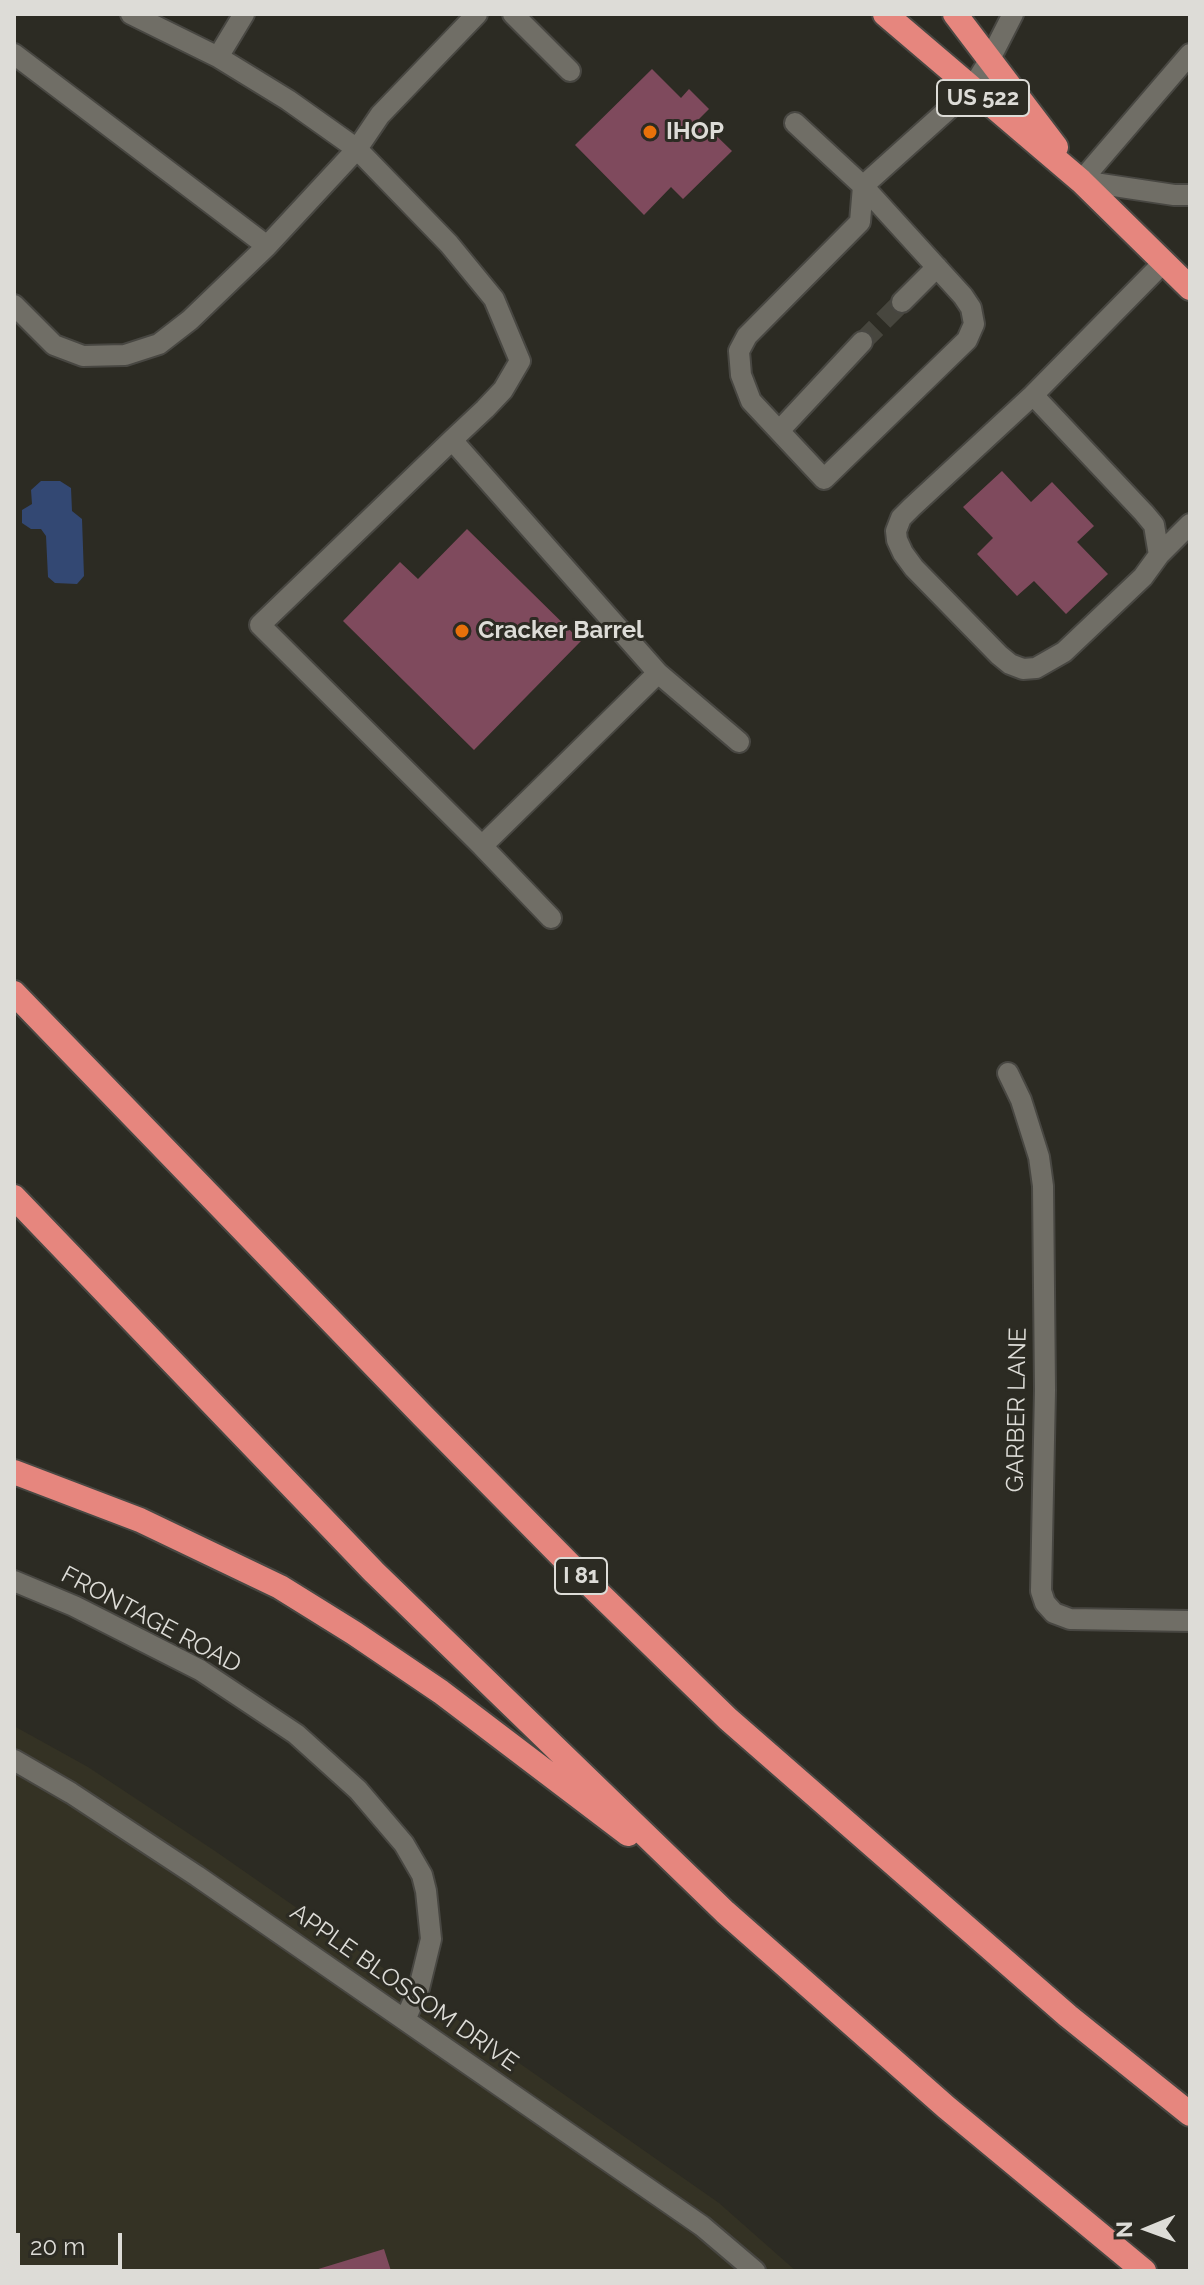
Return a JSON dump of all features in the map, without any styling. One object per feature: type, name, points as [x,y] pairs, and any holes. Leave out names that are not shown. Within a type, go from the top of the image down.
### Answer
[{"type":"highway","name":"US 522","points":[[885,14],[1081,181],[1190,288]]},
{"type":"highway","name":"US 522","points":[[955,14],[1081,181]]},
{"type":"highway","name":"I 81","points":[[14,993],[423,1416],[728,1719],[1068,2016],[1190,2114]]},
{"type":"highway","points":[[14,1197],[363,1561],[725,1912],[935,2098],[1144,2271]]},
{"type":"highway","points":[[14,1472],[140,1520],[280,1587],[354,1633],[465,1710],[725,1912]]},
{"type":"street","points":[[131,14],[218,57],[288,100],[357,149],[449,244],[494,299],[520,361],[503,390],[260,625],[551,918]]},
{"type":"street","points":[[218,57],[244,14]]},
{"type":"street","points":[[14,305],[54,345],[83,356],[125,355],[159,344],[190,320],[267,246],[357,149],[380,115],[477,14]]},
{"type":"street","points":[[513,14],[570,71]]},
{"type":"street","points":[[795,123],[863,186],[937,267],[971,308],[974,324],[967,340],[824,479],[751,401],[741,375],[739,351],[747,336],[860,222],[863,186],[972,88],[1013,14]]},
{"type":"street","points":[[14,54],[267,246]]},
{"type":"street","points":[[1081,181],[1190,54]]},
{"type":"street","points":[[1081,181],[1190,195]]},
{"type":"street","points":[[1164,262],[1033,395],[901,518],[896,531],[897,540],[914,568],[1010,664],[1023,669],[1036,668],[1064,652],[1143,577],[1159,555],[1190,524]]},
{"type":"street","points":[[902,302],[937,267]]},
{"type":"street","points":[[779,431],[862,342]]},
{"type":"street","points":[[1033,395],[1154,525],[1159,555]]},
{"type":"street","points":[[452,440],[658,673],[739,742]]},
{"type":"street","points":[[482,846],[658,673]]},
{"type":"street","name":"GARBER LANE","points":[[1008,1073],[1021,1100],[1039,1157],[1043,1186],[1045,1390],[1041,1591],[1045,1603],[1054,1613],[1070,1619],[1190,1621]]},
{"type":"street","name":"FRONTAGE ROAD","points":[[14,1581],[74,1606],[200,1670],[296,1734],[358,1790],[404,1844],[422,1875],[426,1891],[431,1939],[423,1975],[405,2020]]},
{"type":"street","name":"APPLE BLOSSOM DRIVE","points":[[14,1760],[71,1793],[186,1869],[405,2020],[702,2226],[755,2271]]},
{"type":"shaded area","points":[[14,1726],[88,1767],[422,1995],[719,2203],[796,2271],[14,2271]]},
{"type":"water","points":[[41,481],[60,481],[71,488],[72,511],[82,519],[84,576],[77,584],[55,583],[48,577],[46,536],[41,529],[31,529],[22,523],[22,510],[32,504],[31,490]]},
{"type":"building","name":"IHOP","points":[[652,69],[681,98],[689,89],[709,109],[699,119],[732,151],[683,199],[671,187],[644,215],[575,145]]},
{"type":"building","points":[[1002,471],[1031,502],[1052,482],[1094,526],[1077,542],[1108,574],[1066,614],[1034,581],[1017,596],[977,554],[993,538],[963,507]]},
{"type":"building","name":"Cracker Barrel","points":[[467,529],[581,641],[474,750],[343,621],[400,562],[418,579]]},
{"type":"building","points":[[384,2249],[391,2271],[315,2270]]},
{"type":"tunnel","points":[[862,342],[902,302]]},
{"type":"place","name":"IHOP","points":[[650,132]]},
{"type":"place","name":"Cracker Barrel","points":[[462,631]]}]
